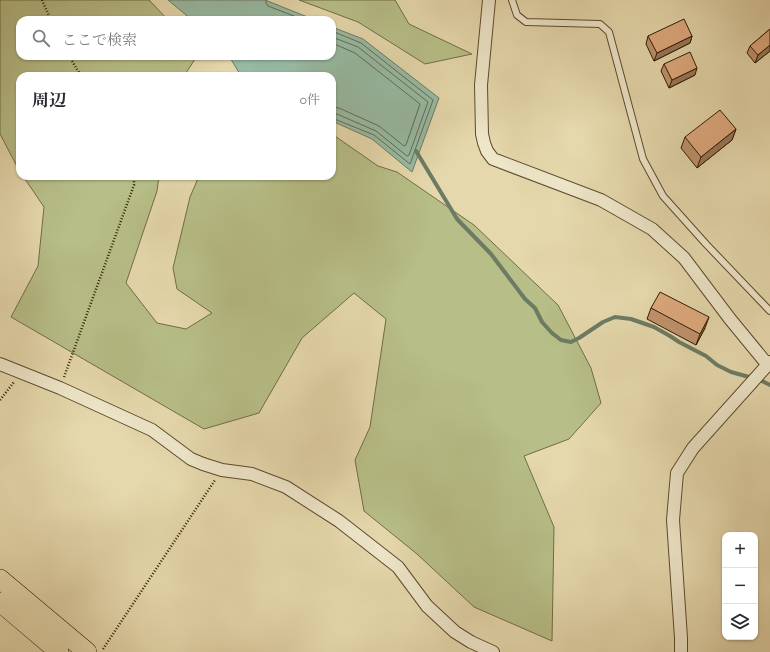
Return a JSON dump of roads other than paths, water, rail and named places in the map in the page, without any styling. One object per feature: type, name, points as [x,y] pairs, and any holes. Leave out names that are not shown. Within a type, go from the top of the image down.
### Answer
[{"type":"main road","points":[[0,579],[87,652]]},
{"type":"main road","points":[[0,602],[59,652]]},
{"type":"street","points":[[489,0],[482,85],[482,134],[487,151],[493,159],[601,200],[652,229],[684,258],[730,319],[769,363],[693,448],[677,474],[673,520],[681,652]]},
{"type":"street","points":[[0,364],[60,388],[152,430],[191,459],[222,470],[252,474],[286,487],[339,521],[398,567],[427,606],[455,632],[493,652]]},
{"type":"lane","points":[[512,0],[517,15],[526,22],[600,24],[609,32],[643,159],[664,196],[706,244],[770,311]]},
{"type":"water","points":[[168,0],[265,0],[305,16],[187,16]]},
{"type":"water","points":[[336,29],[363,39],[439,98],[412,172],[372,139],[336,123],[336,72],[239,72],[231,60],[336,60]]},
{"type":"waterway","points":[[416,151],[457,219],[491,254],[525,299],[535,308],[542,322],[561,340],[571,342],[603,322],[615,317],[631,319],[654,327],[731,372],[760,380],[770,385]]}]
